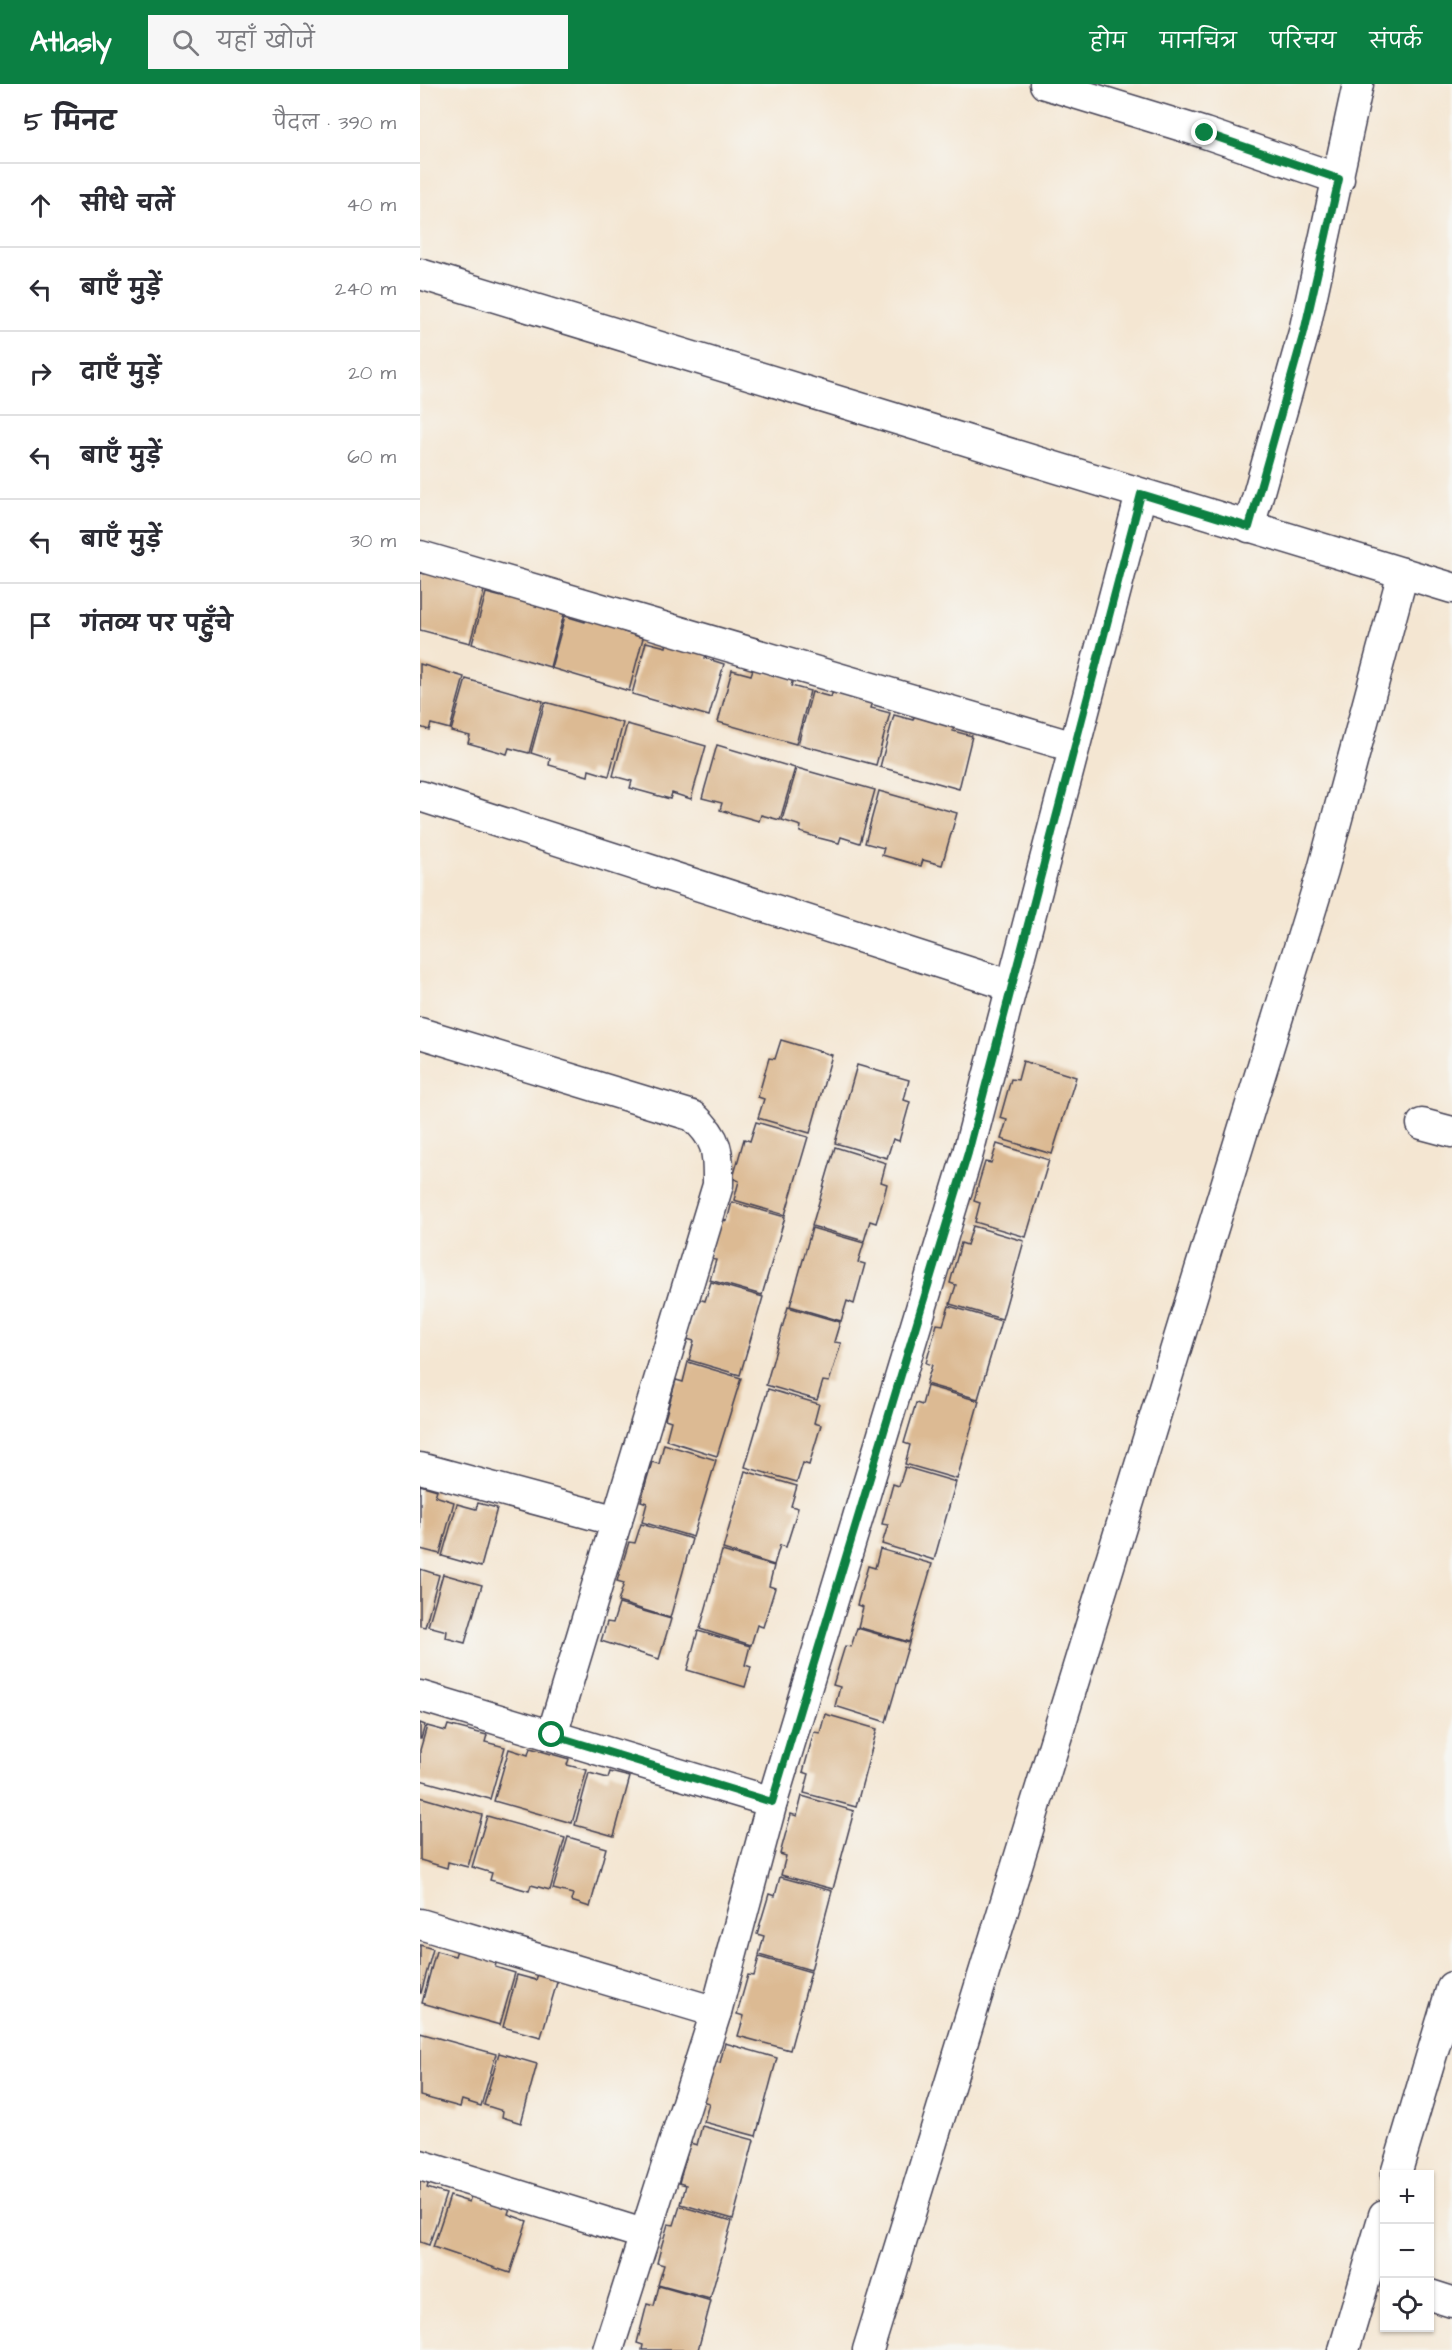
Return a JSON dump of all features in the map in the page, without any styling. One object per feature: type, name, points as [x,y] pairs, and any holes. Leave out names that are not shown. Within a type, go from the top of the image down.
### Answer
[{"type":"street","points":[[1045,84],[1085,90],[1339,179]]},
{"type":"street","points":[[1249,527],[1304,332],[1358,84]]},
{"type":"street","points":[[420,274],[1452,588]]},
{"type":"street","points":[[608,2350],[643,2234],[716,2012],[772,1802],[965,1164],[1141,494]]},
{"type":"street","points":[[420,556],[1074,747]]},
{"type":"street","points":[[868,2350],[1323,870],[1403,573]]},
{"type":"street","points":[[420,796],[1012,986]]},
{"type":"street","points":[[420,1033],[693,1116],[709,1130],[718,1151],[718,1185],[552,1735]]},
{"type":"street","points":[[1422,1124],[1452,1132]]},
{"type":"street","points":[[420,1468],[617,1521]]},
{"type":"street","points":[[420,1696],[772,1802]]},
{"type":"street","points":[[420,1924],[716,2012]]},
{"type":"street","points":[[1397,2170],[1452,1987]]},
{"type":"street","points":[[420,2166],[643,2234]]},
{"type":"street","points":[[1344,2350],[1375,2280],[1383,2224]]},
{"type":"street","points":[[1434,2296],[1452,2302]]},
{"type":"building","points":[[427,568],[467,579],[465,585],[484,591],[470,643],[420,630],[420,573],[425,574]]},
{"type":"building","points":[[508,591],[547,603],[545,609],[564,614],[550,667],[472,644],[486,593],[506,598]]},
{"type":"building","points":[[587,615],[626,626],[624,632],[643,638],[629,691],[551,668],[565,616],[585,622]]},
{"type":"building","points":[[667,641],[707,652],[705,658],[724,664],[709,716],[632,694],[646,642],[666,647]]},
{"type":"building","points":[[420,664],[464,677],[450,729],[431,724],[429,730],[420,727]]},
{"type":"building","points":[[753,669],[793,679],[791,686],[810,691],[796,744],[718,722],[732,670],[751,675]]},
{"type":"building","points":[[466,679],[543,701],[529,753],[509,748],[507,754],[468,743],[470,736],[451,731]]},
{"type":"building","points":[[833,691],[873,701],[871,708],[890,713],[876,765],[798,744],[812,692],[831,697]]},
{"type":"building","points":[[545,702],[623,723],[609,776],[589,770],[588,776],[549,765],[550,759],[531,753]]},
{"type":"building","points":[[915,714],[954,724],[953,731],[972,736],[959,789],[880,767],[894,715],[913,720]]},
{"type":"building","points":[[627,724],[706,746],[691,799],[672,793],[670,799],[630,788],[632,781],[613,776]]},
{"type":"building","points":[[717,745],[795,768],[780,820],[761,815],[759,821],[720,810],[722,803],[702,798]]},
{"type":"building","points":[[797,768],[875,790],[860,843],[841,837],[839,843],[819,838],[800,832],[801,826],[782,820]]},
{"type":"building","points":[[879,791],[957,813],[942,865],[923,860],[921,866],[882,855],[884,848],[865,843]]},
{"type":"building","points":[[781,1040],[832,1055],[810,1133],[758,1118],[764,1099],[758,1097],[769,1058],[775,1059]]},
{"type":"building","points":[[1023,1061],[1076,1077],[1052,1154],[1001,1139],[1007,1120],[1000,1118],[1011,1079],[1018,1080]]},
{"type":"building","points":[[857,1065],[909,1080],[904,1100],[910,1102],[899,1141],[893,1139],[887,1158],[835,1143]]},
{"type":"building","points":[[756,1122],[808,1137],[785,1215],[734,1200],[739,1181],[733,1178],[744,1139],[750,1141]]},
{"type":"building","points":[[997,1144],[1049,1160],[1026,1237],[975,1222],[980,1203],[974,1201],[979,1182],[985,1162],[991,1163]]},
{"type":"building","points":[[835,1147],[886,1163],[881,1182],[887,1184],[882,1204],[876,1223],[870,1221],[864,1241],[812,1226]]},
{"type":"building","points":[[732,1202],[785,1217],[762,1295],[710,1280],[716,1260],[709,1259],[720,1219],[727,1221]]},
{"type":"building","points":[[973,1226],[1024,1241],[1002,1319],[950,1304],[956,1285],[950,1283],[961,1243],[967,1245]]},
{"type":"building","points":[[812,1228],[864,1243],[858,1262],[865,1264],[854,1304],[847,1301],[841,1321],[790,1306]]},
{"type":"building","points":[[711,1282],[763,1297],[740,1375],[689,1360],[694,1341],[687,1339],[699,1299],[705,1301]]},
{"type":"building","points":[[949,1306],[1001,1321],[978,1399],[926,1384],[932,1365],[926,1363],[937,1324],[943,1325]]},
{"type":"building","points":[[788,1307],[840,1322],[834,1342],[841,1343],[829,1382],[823,1381],[817,1400],[766,1385]]},
{"type":"building","points":[[688,1362],[741,1378],[717,1456],[666,1440],[671,1421],[665,1419],[676,1380],[683,1382]]},
{"type":"building","points":[[927,1386],[979,1401],[957,1479],[905,1464],[910,1445],[904,1443],[916,1403],[922,1405]]},
{"type":"building","points":[[768,1389],[819,1404],[814,1423],[821,1425],[809,1465],[803,1463],[797,1482],[745,1467]]},
{"type":"building","points":[[664,1444],[716,1460],[693,1537],[642,1522],[647,1503],[641,1501],[646,1482],[652,1462],[659,1464]]},
{"type":"building","points":[[905,1467],[956,1482],[934,1560],[882,1544],[888,1525],[882,1524],[893,1484],[899,1486]]},
{"type":"building","points":[[745,1471],[797,1486],[791,1506],[798,1508],[786,1547],[780,1545],[774,1565],[723,1549]]},
{"type":"building","points":[[420,1485],[437,1490],[435,1496],[454,1502],[440,1554],[420,1549]]},
{"type":"building","points":[[478,1503],[497,1508],[481,1567],[442,1556],[457,1504],[476,1509]]},
{"type":"building","points":[[641,1524],[692,1539],[670,1618],[618,1602],[624,1583],[617,1581],[629,1542],[635,1543]]},
{"type":"building","points":[[880,1549],[932,1564],[909,1642],[858,1627],[863,1607],[857,1605],[868,1566],[875,1568]]},
{"type":"building","points":[[722,1551],[774,1566],[769,1586],[775,1588],[763,1627],[757,1625],[751,1645],[700,1629]]},
{"type":"building","points":[[420,1569],[439,1575],[425,1627],[420,1626]]},
{"type":"building","points":[[443,1574],[482,1585],[465,1643],[446,1638],[447,1631],[428,1626]]},
{"type":"building","points":[[619,1604],[671,1619],[659,1659],[601,1641],[607,1622],[613,1623]]},
{"type":"building","points":[[857,1628],[909,1643],[886,1722],[835,1706],[840,1687],[833,1685],[845,1646],[851,1647]]},
{"type":"building","points":[[698,1631],[750,1646],[745,1665],[751,1667],[745,1687],[687,1670]]},
{"type":"building","points":[[825,1714],[877,1729],[856,1807],[804,1793],[809,1774],[803,1772],[814,1732],[820,1733]]},
{"type":"building","points":[[420,1723],[425,1725],[421,1739],[420,1739]]},
{"type":"building","points":[[448,1725],[487,1735],[485,1742],[505,1747],[490,1799],[420,1780],[420,1750],[427,1726],[446,1731]]},
{"type":"building","points":[[530,1748],[569,1759],[567,1765],[587,1770],[572,1823],[494,1801],[509,1749],[528,1755]]},
{"type":"building","points":[[610,1772],[630,1777],[614,1836],[575,1825],[589,1773],[608,1778]]},
{"type":"building","points":[[802,1796],[854,1811],[833,1889],[781,1875],[786,1856],[780,1854],[791,1814],[797,1816]]},
{"type":"building","points":[[420,1797],[482,1815],[468,1867],[448,1862],[447,1868],[420,1860]]},
{"type":"building","points":[[487,1816],[565,1838],[550,1890],[531,1885],[529,1891],[490,1880],[492,1873],[472,1867]]},
{"type":"building","points":[[568,1837],[606,1848],[590,1907],[571,1901],[573,1894],[553,1889]]},
{"type":"building","points":[[780,1877],[832,1891],[811,1970],[759,1955],[764,1936],[757,1934],[769,1894],[775,1896]]},
{"type":"building","points":[[420,1945],[433,1949],[421,1993],[420,1993]]},
{"type":"building","points":[[457,1950],[497,1960],[495,1967],[515,1973],[500,2025],[422,2003],[436,1951],[455,1956]]},
{"type":"building","points":[[759,1957],[811,1972],[790,2050],[738,2036],[744,2016],[737,2014],[748,1975],[754,1976]]},
{"type":"building","points":[[538,1974],[558,1979],[541,2037],[503,2027],[517,1975],[536,1980]]},
{"type":"building","points":[[420,2033],[496,2054],[481,2106],[462,2100],[460,2107],[420,2096]]},
{"type":"building","points":[[725,2043],[777,2058],[756,2136],[704,2122],[709,2103],[702,2101],[713,2061],[720,2063]]},
{"type":"building","points":[[499,2053],[537,2064],[521,2123],[502,2117],[503,2111],[484,2105]]},
{"type":"building","points":[[702,2126],[754,2140],[733,2219],[681,2204],[686,2185],[679,2183],[690,2143],[697,2145]]},
{"type":"building","points":[[420,2178],[429,2181],[427,2188],[446,2194],[429,2245],[420,2242]]},
{"type":"building","points":[[450,2196],[469,2202],[471,2196],[510,2208],[508,2214],[527,2221],[510,2273],[433,2247]]},
{"type":"building","points":[[680,2206],[732,2221],[710,2299],[658,2285],[664,2265],[657,2263],[662,2244],[668,2224],[674,2225]]},
{"type":"building","points":[[659,2286],[711,2301],[698,2350],[642,2350],[643,2345],[637,2343],[647,2304],[654,2306]]},
{"type":"route","points":[[552,1735],[772,1802],[968,1153],[1141,494],[1249,527],[1304,332],[1339,179],[1205,133]]}]
